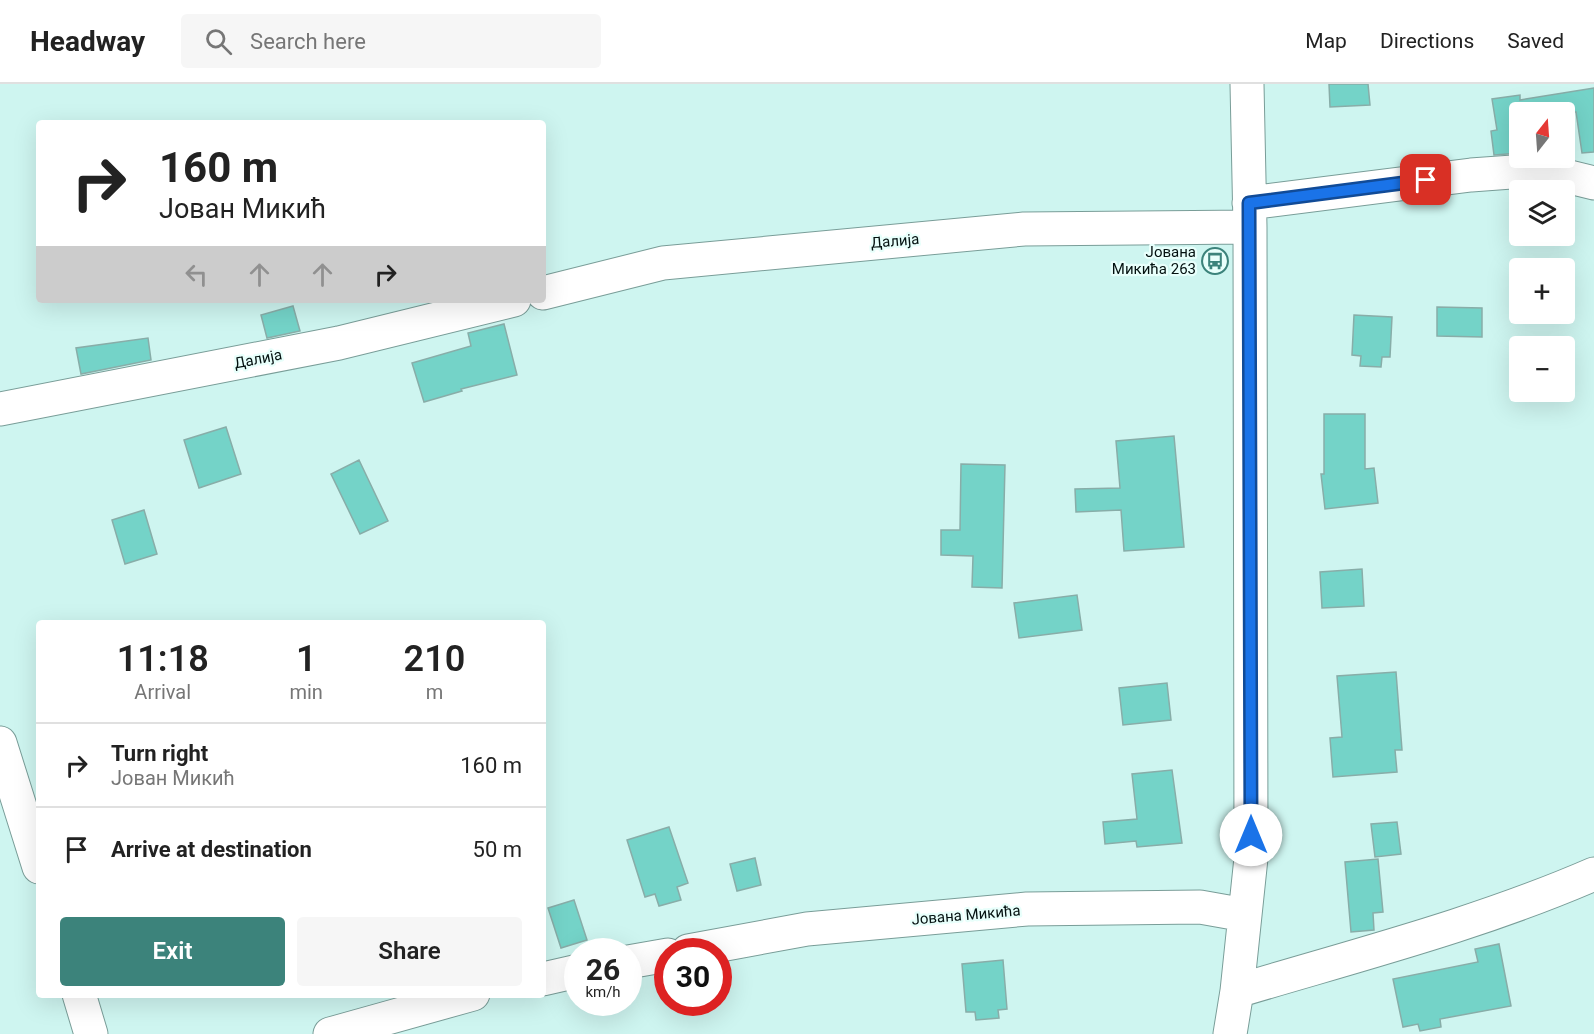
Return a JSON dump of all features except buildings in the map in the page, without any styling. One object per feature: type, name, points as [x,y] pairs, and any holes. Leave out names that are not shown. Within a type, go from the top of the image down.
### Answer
[{"type":"street","points":[[1230,1034],[1237,991],[1251,858],[1250,215],[1247,84]]},
{"type":"street","name":"Далија","points":[[546,292],[663,263],[1024,229],[1250,215],[1471,175],[1541,170],[1594,183]]},
{"type":"street","name":"Далија","points":[[0,409],[339,343],[502,303]]},
{"type":"street","points":[[0,742],[36,857]]},
{"type":"street","points":[[1237,991],[1459,924],[1554,891],[1594,874]]},
{"type":"street","name":"Јована Микића","points":[[732,943],[807,929],[1027,909],[1200,907],[1245,915]]},
{"type":"street","points":[[546,978],[564,974]]},
{"type":"street","points":[[80,998],[92,1034]]},
{"type":"street","points":[[330,1034],[460,998]]},
{"type":"place","name":"Јована Микића 263","points":[[1215,261]]},
{"type":"route","points":[[1251,835],[1249,203],[1426,180]]}]
